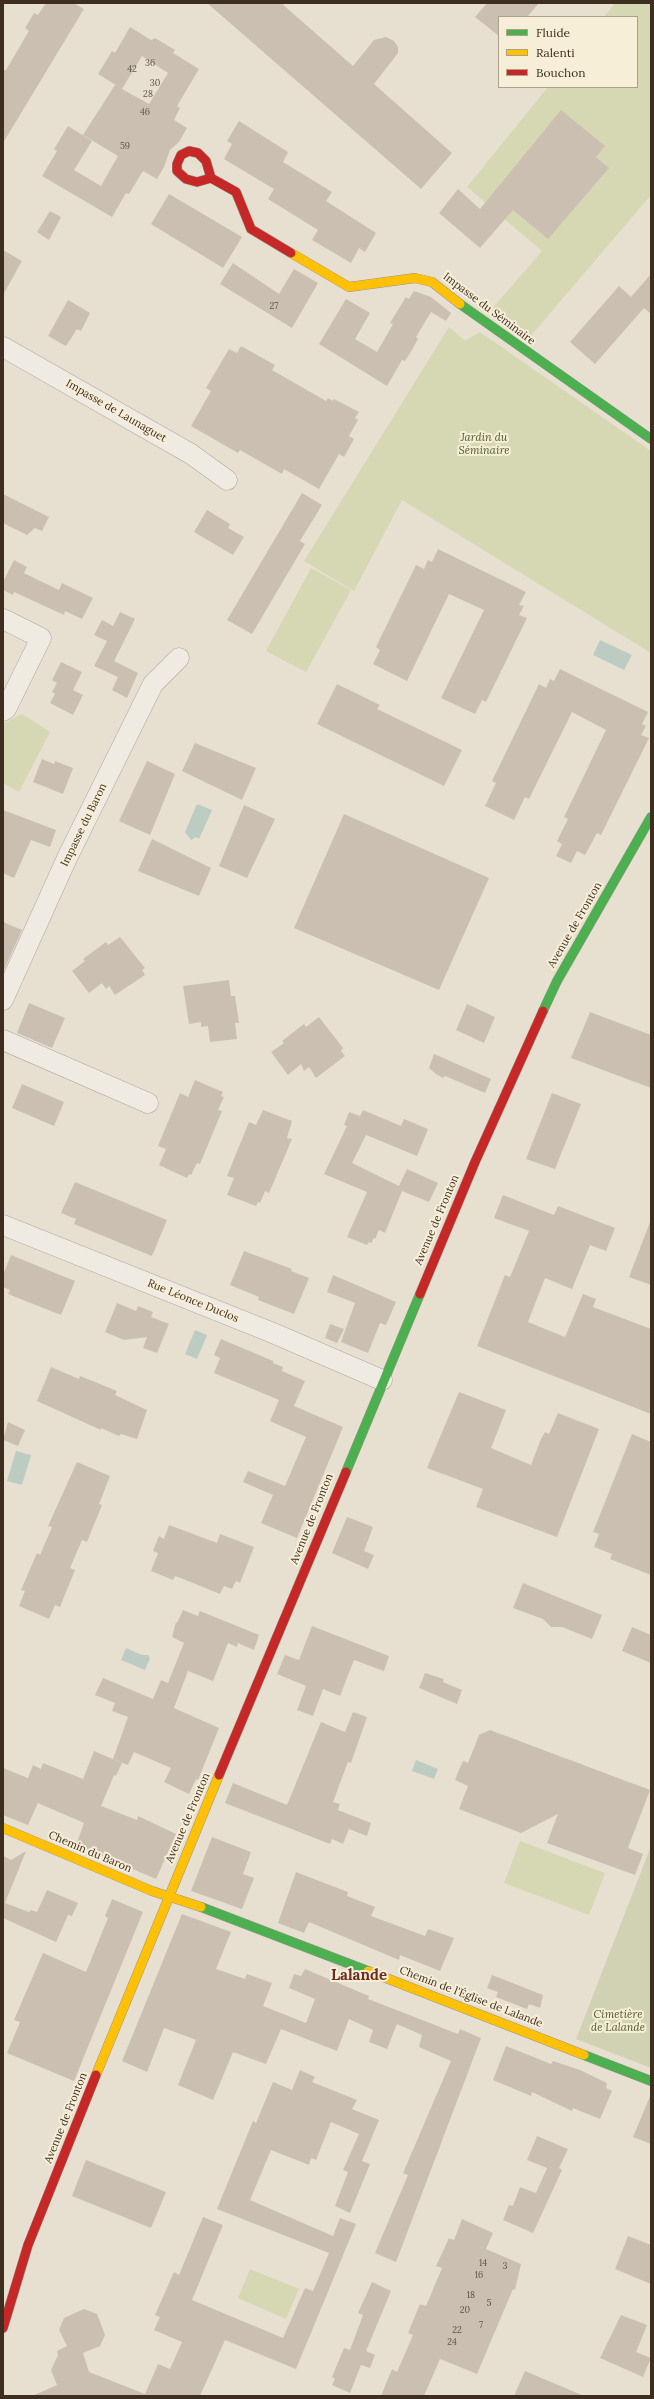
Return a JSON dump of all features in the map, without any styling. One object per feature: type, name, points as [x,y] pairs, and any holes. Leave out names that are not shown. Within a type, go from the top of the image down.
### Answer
[{"type":"street","name":"Impasse du Séminaire","points":[[211,178],[236,192],[251,229],[349,287],[415,278],[432,282],[461,305],[651,439]]},
{"type":"street","name":"Impasse de Launaguet","points":[[3,347],[191,454],[227,480]]},
{"type":"street","points":[[3,619],[41,638],[6,709],[3,711]]},
{"type":"street","name":"Impasse du Baron","points":[[3,1000],[67,858],[153,684],[179,658]]},
{"type":"street","name":"Avenue de Fronton","points":[[3,2328],[28,2245],[169,1896],[382,1380],[492,1123],[557,981],[651,817]]},
{"type":"street","points":[[3,1040],[148,1103]]},
{"type":"street","name":"Rue Léonce Duclos","points":[[3,1224],[273,1333],[382,1380]]},
{"type":"street","name":"Chemin du Baron","points":[[3,1828],[126,1881],[169,1896]]},
{"type":"street","name":"Chemin de l'Église de Lalande","points":[[169,1896],[207,1909],[651,2081]]},
{"type":"street","name":"Avenue de Fronton","points":[[6,2284],[28,2245]]},
{"type":"green space","points":[[615,3],[648,3],[651,6],[651,195],[528,339],[491,310],[542,251],[467,187],[547,88],[638,88],[638,16],[605,16]]},
{"type":"green space","name":"Jardin du Séminaire","points":[[449,327],[465,341],[480,332],[651,451],[651,653],[402,500],[354,591],[304,561]]},
{"type":"green space","points":[[311,568],[351,590],[306,672],[266,651]]},
{"type":"green space","points":[[22,714],[50,732],[19,792],[3,783],[3,724]]},
{"type":"green space","points":[[520,1841],[605,1873],[589,1915],[504,1883]]},
{"type":"green space","name":"Cimetière de Lalande","points":[[651,1846],[651,2068],[576,2039]]},
{"type":"green space","points":[[250,2269],[299,2289],[286,2319],[238,2298]]},
{"type":"shaded area","points":[[600,640],[632,655],[624,670],[593,655]]},
{"type":"shaded area","points":[[197,804],[212,810],[199,839],[196,837],[191,840],[185,832]]},
{"type":"shaded area","points":[[195,1330],[207,1335],[197,1359],[185,1354]]},
{"type":"shaded area","points":[[16,1451],[31,1455],[22,1485],[7,1481]]},
{"type":"shaded area","points":[[126,1648],[142,1655],[148,1655],[150,1658],[145,1670],[121,1660]]},
{"type":"shaded area","points":[[416,1760],[438,1769],[434,1779],[412,1771]]},
{"type":"building","points":[[46,3],[73,3],[84,9],[3,143],[3,70],[6,70],[29,31],[25,28],[34,13],[38,15]]},
{"type":"building","points":[[207,3],[281,3],[353,66],[374,40],[386,37],[394,41],[398,47],[398,53],[374,84],[452,153],[421,189]]},
{"type":"building","points":[[487,3],[539,3],[528,16],[498,16],[498,35],[475,17]]},
{"type":"building","points":[[130,27],[151,40],[155,38],[175,50],[173,53],[199,69],[177,106],[180,108],[174,120],[187,128],[179,142],[170,150],[164,167],[157,179],[143,171],[129,194],[126,193],[112,217],[42,176],[57,151],[54,149],[68,126],[92,141],[74,170],[101,186],[118,156],[83,135],[115,85],[122,89],[98,74],[112,51],[115,53]],"holes":[[[142,56],[168,73],[149,104],[122,89]]]},
{"type":"building","points":[[561,110],[605,146],[596,157],[609,168],[548,239],[513,210],[480,248],[439,213],[458,189],[480,209]]},
{"type":"building","points":[[239,121],[288,152],[283,162],[332,192],[326,201],[376,233],[365,252],[359,248],[351,263],[312,240],[318,230],[268,199],[274,189],[224,159],[232,144],[227,141]]},
{"type":"building","points":[[169,194],[242,237],[223,268],[151,224]]},
{"type":"building","points":[[50,211],[61,217],[49,240],[37,232]]},
{"type":"building","points":[[3,250],[22,261],[3,295]]},
{"type":"building","points":[[233,263],[279,294],[294,269],[318,283],[292,328],[220,284]]},
{"type":"building","points":[[651,274],[651,314],[644,308],[595,364],[570,342],[619,286],[631,297]]},
{"type":"building","points":[[414,291],[431,297],[451,313],[446,321],[431,312],[416,337],[418,339],[412,350],[405,361],[402,360],[387,386],[319,344],[346,299],[370,313],[355,339],[377,352],[393,324],[390,323],[406,297],[409,299]]},
{"type":"building","points":[[68,300],[90,313],[81,331],[77,329],[66,346],[48,336]]},
{"type":"building","points":[[241,346],[275,365],[272,370],[326,401],[328,398],[333,401],[334,399],[359,412],[355,418],[358,420],[349,436],[354,439],[344,457],[339,454],[319,489],[284,469],[282,474],[240,450],[238,453],[191,426],[211,391],[206,388],[229,349],[237,353]]},
{"type":"building","points":[[302,493],[322,505],[300,541],[305,544],[252,634],[227,620]]},
{"type":"building","points":[[3,494],[49,517],[42,531],[35,528],[27,535],[3,523]]},
{"type":"building","points":[[207,510],[230,524],[228,528],[244,537],[233,555],[194,532]]},
{"type":"building","points":[[438,549],[526,592],[519,605],[524,606],[519,615],[527,618],[486,702],[482,700],[475,714],[441,698],[484,610],[449,594],[407,681],[373,664],[380,650],[376,647],[416,565],[424,569],[428,560],[432,562]]},
{"type":"building","points":[[14,560],[27,567],[24,573],[59,590],[62,583],[93,598],[82,619],[65,611],[64,615],[14,592],[13,595],[3,590],[3,582]]},
{"type":"building","points":[[120,612],[135,619],[114,661],[138,673],[127,698],[112,690],[118,677],[94,666],[107,641],[94,635],[102,620],[113,626]]},
{"type":"building","points":[[61,662],[82,672],[73,690],[83,695],[73,715],[50,703],[55,694],[52,692],[57,683],[52,680]]},
{"type":"building","points":[[560,669],[648,712],[642,724],[646,726],[641,735],[649,738],[601,835],[597,833],[585,855],[577,851],[571,863],[556,856],[562,844],[557,841],[568,819],[564,817],[606,730],[572,712],[529,799],[525,797],[514,820],[485,806],[496,783],[492,781],[539,684],[546,688],[550,679],[554,681]]},
{"type":"building","points":[[337,684],[380,705],[377,709],[462,750],[444,786],[317,724]]},
{"type":"building","points":[[195,743],[256,768],[242,800],[182,771]]},
{"type":"building","points":[[42,759],[54,764],[55,761],[73,768],[63,794],[33,782]]},
{"type":"building","points":[[147,761],[175,774],[150,835],[119,821]]},
{"type":"building","points":[[244,805],[275,819],[247,878],[219,866]]},
{"type":"building","points":[[3,810],[56,830],[50,847],[31,840],[14,878],[3,873]]},
{"type":"building","points":[[344,814],[489,878],[439,990],[294,928]]},
{"type":"building","points":[[152,839],[211,868],[199,896],[138,871]]},
{"type":"building","points":[[3,922],[22,930],[3,972]]},
{"type":"building","points":[[120,937],[145,968],[142,970],[145,975],[115,995],[109,986],[106,989],[102,983],[89,993],[72,971],[85,961],[83,959],[106,942],[108,945]]},
{"type":"building","points":[[229,980],[231,996],[235,996],[239,1023],[235,1023],[237,1039],[210,1042],[208,1026],[201,1027],[201,1022],[189,1024],[183,986]]},
{"type":"building","points":[[29,1003],[65,1018],[52,1048],[17,1033]]},
{"type":"building","points":[[467,1004],[495,1017],[484,1043],[456,1030]]},
{"type":"building","points":[[590,1012],[651,1035],[651,1088],[571,1058]]},
{"type":"building","points":[[319,1017],[343,1048],[341,1051],[345,1056],[316,1078],[309,1067],[304,1071],[301,1064],[288,1075],[271,1052],[284,1043],[282,1041],[304,1024],[306,1027]]},
{"type":"building","points":[[434,1054],[491,1079],[485,1093],[445,1076],[443,1078],[436,1074],[429,1068]]},
{"type":"building","points":[[195,1080],[223,1092],[221,1096],[224,1097],[218,1110],[222,1111],[200,1164],[197,1163],[191,1175],[189,1174],[187,1178],[159,1165],[166,1149],[158,1146],[180,1093],[188,1097]]},
{"type":"building","points":[[22,1084],[64,1102],[54,1126],[12,1108]]},
{"type":"building","points":[[552,1093],[581,1104],[555,1169],[526,1159]]},
{"type":"building","points":[[263,1110],[292,1121],[287,1138],[292,1139],[269,1193],[265,1191],[260,1203],[258,1202],[256,1206],[227,1195],[234,1178],[227,1176],[249,1122],[256,1125]]},
{"type":"building","points":[[363,1110],[401,1126],[404,1119],[428,1129],[417,1156],[366,1135],[352,1163],[399,1186],[407,1169],[438,1183],[429,1202],[402,1191],[385,1233],[379,1230],[375,1239],[373,1238],[372,1243],[369,1242],[367,1245],[347,1237],[367,1192],[324,1174],[347,1126],[344,1125],[349,1112],[360,1116]]},
{"type":"building","points":[[75,1182],[167,1220],[152,1256],[74,1224],[76,1219],[61,1213]]},
{"type":"building","points":[[503,1195],[554,1215],[558,1206],[615,1228],[606,1251],[590,1245],[572,1289],[545,1278],[528,1322],[565,1337],[583,1294],[596,1299],[593,1307],[651,1329],[651,1414],[477,1346],[505,1275],[510,1277],[529,1231],[494,1218]]},
{"type":"building","points":[[651,1222],[651,1285],[629,1277]]},
{"type":"building","points":[[244,1251],[292,1269],[291,1271],[309,1278],[294,1314],[258,1300],[259,1297],[230,1285]]},
{"type":"building","points":[[11,1255],[75,1281],[61,1315],[8,1294],[10,1290],[3,1287],[3,1275]]},
{"type":"building","points":[[333,1275],[396,1302],[386,1325],[380,1323],[368,1353],[341,1342],[355,1303],[327,1292]]},
{"type":"building","points":[[117,1303],[136,1311],[138,1306],[153,1312],[151,1317],[169,1324],[157,1353],[143,1348],[147,1337],[124,1340],[105,1332]]},
{"type":"building","points":[[330,1324],[344,1329],[337,1343],[325,1338]]},
{"type":"building","points":[[221,1339],[273,1361],[273,1363],[283,1367],[282,1371],[305,1381],[294,1406],[343,1427],[297,1538],[261,1523],[273,1495],[243,1482],[248,1471],[285,1486],[306,1437],[270,1421],[279,1400],[214,1373],[220,1358],[214,1355]]},
{"type":"building","points":[[51,1367],[79,1379],[80,1376],[117,1391],[115,1395],[147,1410],[137,1439],[121,1434],[119,1436],[101,1428],[101,1430],[37,1401]]},
{"type":"building","points":[[459,1392],[506,1410],[491,1448],[531,1465],[541,1439],[545,1432],[549,1434],[558,1413],[599,1429],[557,1537],[476,1507],[483,1489],[427,1468]]},
{"type":"building","points":[[8,1422],[25,1430],[18,1446],[3,1440]]},
{"type":"building","points":[[632,1434],[651,1442],[651,1575],[610,1559],[612,1554],[594,1547],[599,1534],[593,1532]]},
{"type":"building","points":[[77,1462],[110,1476],[99,1504],[102,1505],[87,1542],[82,1540],[70,1568],[75,1570],[60,1607],[55,1605],[49,1619],[19,1606],[25,1591],[21,1590],[37,1553],[40,1555],[52,1527],[48,1526]]},
{"type":"building","points":[[347,1517],[373,1527],[364,1551],[374,1555],[368,1569],[332,1553]]},
{"type":"building","points":[[169,1525],[217,1543],[220,1534],[254,1547],[240,1583],[236,1581],[232,1589],[224,1586],[220,1594],[175,1576],[173,1580],[151,1571],[158,1553],[153,1551],[159,1536],[164,1539]]},
{"type":"building","points":[[523,1583],[602,1615],[592,1639],[562,1627],[551,1627],[543,1619],[513,1608]]},
{"type":"building","points":[[183,1610],[198,1616],[200,1611],[259,1635],[254,1650],[238,1643],[237,1647],[228,1643],[213,1681],[188,1671],[174,1708],[219,1728],[198,1780],[196,1779],[189,1794],[164,1782],[171,1768],[134,1752],[128,1765],[113,1759],[128,1717],[112,1711],[115,1703],[95,1695],[103,1678],[153,1699],[161,1680],[168,1683],[184,1643],[172,1637],[176,1622],[177,1623]]},
{"type":"building","points":[[312,1626],[389,1656],[384,1671],[354,1660],[340,1696],[323,1689],[313,1716],[297,1710],[306,1686],[277,1674],[285,1655],[299,1660]]},
{"type":"building","points":[[632,1627],[651,1635],[651,1663],[622,1651]]},
{"type":"building","points":[[425,1673],[444,1679],[443,1682],[462,1690],[457,1704],[419,1688]]},
{"type":"building","points":[[353,1712],[367,1717],[351,1763],[348,1762],[333,1802],[340,1804],[338,1810],[371,1823],[367,1836],[349,1829],[343,1844],[332,1839],[330,1844],[225,1803],[233,1783],[287,1805],[321,1722],[345,1732]]},
{"type":"building","points":[[490,1730],[650,1790],[628,1848],[643,1854],[635,1875],[547,1843],[558,1814],[521,1833],[459,1809],[468,1786],[455,1780],[458,1772],[463,1761],[468,1763],[479,1735]]},
{"type":"building","points":[[94,1751],[122,1763],[116,1776],[114,1775],[101,1806],[137,1820],[138,1816],[176,1834],[156,1879],[76,1845],[84,1823],[38,1803],[28,1825],[3,1815],[3,1768],[28,1778],[33,1765],[41,1769],[43,1763],[83,1779]]},
{"type":"building","points":[[212,1837],[251,1852],[243,1874],[254,1878],[242,1909],[191,1891]]},
{"type":"building","points":[[26,1851],[5,1903],[29,1912],[31,1910],[37,1912],[47,1890],[78,1903],[72,1916],[68,1915],[56,1942],[3,1918],[3,1856],[11,1860]]},
{"type":"building","points":[[296,1872],[348,1892],[347,1896],[375,1907],[371,1916],[425,1936],[428,1929],[454,1938],[440,1971],[400,1955],[399,1960],[309,1922],[304,1933],[278,1923]]},
{"type":"building","points":[[112,1899],[143,1912],[74,2081],[7,2053],[20,2022],[14,2020],[43,1953],[86,1972],[108,1918],[105,1916]]},
{"type":"building","points":[[182,1914],[231,1932],[216,1969],[245,1979],[247,1974],[272,1983],[263,2006],[306,2023],[315,1999],[289,1988],[294,1974],[301,1976],[305,1969],[369,1996],[368,1999],[458,2034],[460,2029],[481,2038],[396,2262],[375,2253],[408,2175],[403,2173],[451,2061],[419,2047],[422,2035],[397,2024],[387,2049],[369,2042],[373,2030],[349,2019],[337,2051],[281,2029],[266,2064],[233,2052],[213,2100],[178,2085],[196,2040],[164,2028],[147,2072],[122,2061]]},
{"type":"building","points":[[492,1975],[543,1995],[540,2008],[529,2004],[527,2009],[496,1997],[498,1992],[487,1988]]},
{"type":"building","points":[[506,2046],[551,2064],[553,2061],[580,2070],[607,2083],[606,2088],[612,2091],[600,2119],[573,2108],[572,2111],[532,2092],[531,2096],[493,2080]]},
{"type":"building","points":[[300,2070],[315,2077],[312,2082],[357,2100],[352,2109],[379,2120],[362,2161],[370,2164],[350,2213],[335,2206],[348,2172],[343,2170],[359,2134],[331,2122],[316,2160],[311,2158],[309,2165],[271,2150],[250,2200],[333,2236],[340,2218],[356,2224],[296,2369],[225,2340],[200,2396],[32,2396],[57,2385],[51,2370],[58,2355],[57,2351],[67,2346],[59,2330],[64,2318],[84,2309],[97,2314],[105,2335],[100,2346],[83,2353],[89,2372],[145,2394],[158,2364],[170,2369],[182,2342],[154,2330],[160,2317],[155,2315],[174,2272],[179,2275],[203,2217],[223,2225],[192,2300],[283,2338],[305,2288],[313,2291],[329,2253],[217,2209],[253,2121],[256,2123],[273,2082],[292,2090]]},
{"type":"building","points":[[651,2094],[651,2144],[633,2137]]},
{"type":"building","points":[[537,2136],[568,2149],[559,2168],[562,2170],[533,2233],[503,2220],[509,2205],[513,2206],[520,2187],[536,2193],[547,2168],[527,2160]]},
{"type":"building","points":[[86,2160],[166,2192],[151,2228],[72,2196]]},
{"type":"building","points":[[462,2219],[493,2233],[486,2249],[521,2264],[515,2290],[513,2289],[477,2374],[440,2359],[424,2396],[381,2396],[392,2369],[397,2372],[413,2335],[408,2333],[420,2304],[426,2306],[442,2268],[436,2266],[449,2238],[454,2240]]},
{"type":"building","points":[[628,2236],[651,2245],[651,2284],[615,2269]]},
{"type":"building","points":[[372,2282],[391,2291],[366,2351],[375,2355],[370,2368],[361,2365],[350,2393],[332,2385],[335,2379],[332,2377],[344,2348],[350,2350],[363,2315],[358,2313]]},
{"type":"building","points":[[621,2315],[647,2325],[636,2352],[651,2358],[643,2377],[600,2358]]},
{"type":"building","points":[[525,2371],[584,2396],[514,2396]]},
{"type":"traffic: fast","points":[[460,304],[651,439]]},
{"type":"traffic: fast","points":[[543,1011],[557,981],[651,817]]},
{"type":"traffic: fast","points":[[346,1472],[420,1294]]},
{"type":"traffic: fast","points":[[201,1907],[368,1971]]},
{"type":"traffic: fast","points":[[584,2055],[651,2081]]},
{"type":"traffic: slow","points":[[291,253],[349,287],[415,278],[432,282],[460,304]]},
{"type":"traffic: slow","points":[[96,2075],[219,1775]]},
{"type":"traffic: slow","points":[[3,1828],[152,1891],[201,1907]]},
{"type":"traffic: slow","points":[[368,1971],[584,2055]]},
{"type":"traffic: jam","points":[[211,178],[206,161],[198,153],[189,151],[181,155],[177,164],[177,171],[186,179],[197,182],[211,178],[236,192],[251,229],[291,253]]},
{"type":"traffic: jam","points":[[420,1294],[475,1162],[543,1011]]},
{"type":"traffic: jam","points":[[219,1775],[346,1472]]},
{"type":"traffic: jam","points":[[3,2328],[28,2245],[96,2075]]},
{"type":"district","name":"Lalande","points":[[359,1976]]}]
